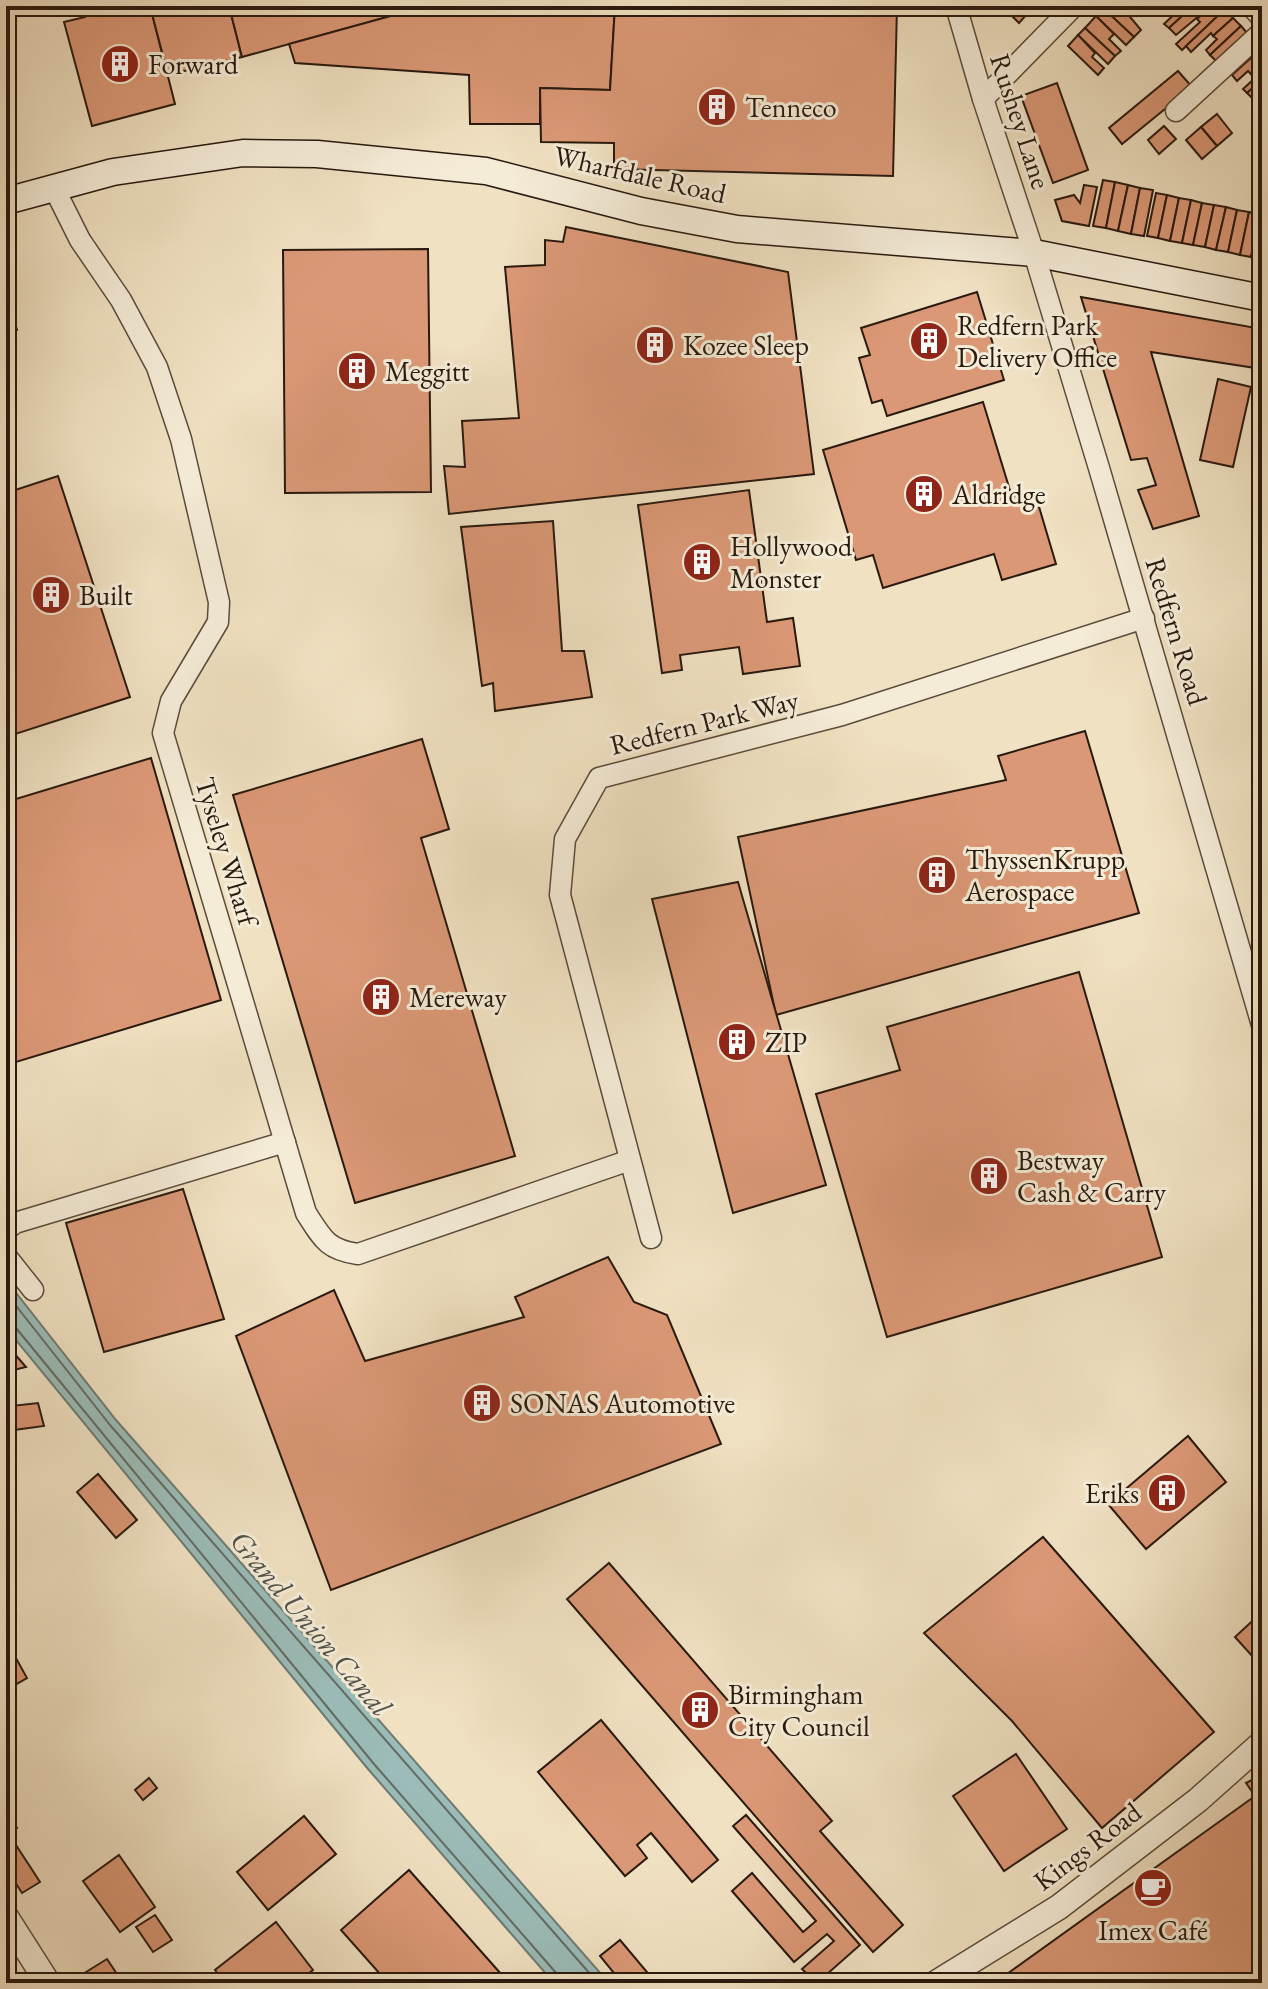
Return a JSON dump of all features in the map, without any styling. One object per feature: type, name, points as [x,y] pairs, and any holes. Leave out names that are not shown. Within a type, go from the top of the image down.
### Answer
[{"type":"main road","name":"Wharfdale Road","points":[[6,201],[113,172],[243,153],[317,154],[486,171],[641,211],[737,229],[1034,253],[1262,298]]},
{"type":"street","name":"Rushey Lane","points":[[956,6],[1034,253]]},
{"type":"street","points":[[983,99],[1074,6]]},
{"type":"street","points":[[1251,6],[1262,18]]},
{"type":"street","points":[[1176,111],[1262,32]]},
{"type":"street","name":"Tyseley Wharf","points":[[54,188],[80,240],[121,300],[157,367],[181,439],[219,602],[218,622],[171,701],[163,733],[306,1213],[322,1238],[338,1251],[358,1254],[630,1160]]},
{"type":"street","name":"Redfern Road","points":[[1034,253],[1262,1025]]},
{"type":"street","name":"Redfern Park Way","points":[[651,1238],[560,895],[565,839],[599,778],[842,715],[1144,618]]},
{"type":"street","points":[[6,1230],[15,1223],[285,1142]]},
{"type":"street","points":[[6,1256],[33,1290]]},
{"type":"street","name":"Kings Road","points":[[936,1983],[1059,1907],[1198,1800],[1262,1743]]},
{"type":"street","points":[[6,1917],[48,1983]]},
{"type":"water","points":[[6,1280],[116,1420],[609,1983],[554,1983],[368,1769],[6,1328]]},
{"type":"building","name":"Forward","points":[[82,6],[150,6],[175,104],[92,126],[64,22],[85,17]]},
{"type":"building","points":[[150,6],[229,6],[242,57],[168,75]]},
{"type":"building","points":[[229,6],[427,6],[242,57]]},
{"type":"building","points":[[427,6],[615,6],[610,90],[540,88],[540,124],[470,124],[469,75],[295,63],[289,44]]},
{"type":"building","name":"Tenneco","points":[[615,6],[897,6],[893,176],[614,169],[614,143],[541,142],[540,88],[610,90]]},
{"type":"building","points":[[1002,6],[1019,6],[1027,14],[1019,23]]},
{"type":"building","points":[[1019,6],[1035,6],[1027,14]]},
{"type":"building","points":[[1121,6],[1141,30],[1134,37],[1103,8]]},
{"type":"building","points":[[1183,6],[1193,6],[1169,28],[1164,24]]},
{"type":"building","points":[[1193,6],[1211,6],[1176,35],[1169,28]]},
{"type":"building","points":[[1211,6],[1225,9],[1182,50],[1176,44],[1200,22],[1197,19]]},
{"type":"building","points":[[1103,8],[1134,37],[1126,45],[1096,16]]},
{"type":"building","points":[[1225,9],[1233,18],[1191,52],[1186,46]]},
{"type":"building","points":[[1096,16],[1114,34],[1109,39],[1121,51],[1115,56],[1085,28]]},
{"type":"building","points":[[1233,18],[1241,26],[1210,55],[1206,50],[1217,39],[1213,36]]},
{"type":"building","points":[[1241,26],[1249,35],[1216,61],[1210,55]]},
{"type":"building","points":[[1085,28],[1115,56],[1108,64],[1078,35]]},
{"type":"building","points":[[1078,35],[1095,53],[1092,57],[1104,68],[1098,75],[1068,46]]},
{"type":"building","points":[[1262,48],[1262,64],[1237,81],[1232,75]]},
{"type":"building","points":[[1262,64],[1262,80],[1247,93],[1243,89],[1255,78],[1251,74]]},
{"type":"building","points":[[1178,71],[1192,87],[1122,144],[1109,128]]},
{"type":"building","points":[[1262,80],[1262,91],[1253,99],[1247,93]]},
{"type":"building","points":[[1057,83],[1088,170],[1053,183],[1021,96]]},
{"type":"building","points":[[1217,114],[1232,133],[1217,146],[1201,127]]},
{"type":"building","points":[[1164,126],[1176,139],[1159,154],[1148,140]]},
{"type":"building","points":[[1201,127],[1217,146],[1202,159],[1186,140]]},
{"type":"building","points":[[1103,180],[1115,182],[1106,228],[1093,226]]},
{"type":"building","points":[[1115,182],[1128,185],[1118,231],[1106,228]]},
{"type":"building","points":[[1084,185],[1097,187],[1089,226],[1062,221],[1055,200],[1074,195],[1080,203]]},
{"type":"building","points":[[1128,185],[1140,188],[1131,234],[1118,231]]},
{"type":"building","points":[[1140,188],[1153,190],[1144,236],[1131,234]]},
{"type":"building","points":[[1156,193],[1167,195],[1158,238],[1147,236]]},
{"type":"building","points":[[1167,195],[1179,198],[1170,241],[1158,238]]},
{"type":"building","points":[[1179,198],[1191,200],[1182,243],[1170,241]]},
{"type":"building","points":[[1191,200],[1202,203],[1193,245],[1182,243]]},
{"type":"building","points":[[1202,203],[1214,205],[1205,247],[1193,245]]},
{"type":"building","points":[[1214,205],[1226,207],[1216,250],[1205,247]]},
{"type":"building","points":[[1226,207],[1237,210],[1228,252],[1216,250]]},
{"type":"building","points":[[1237,210],[1249,212],[1240,255],[1228,252]]},
{"type":"building","points":[[1249,212],[1260,215],[1251,257],[1240,255]]},
{"type":"building","points":[[1262,215],[1262,259],[1251,257]]},
{"type":"building","name":"Kozee Sleep","points":[[566,227],[788,272],[814,474],[449,514],[444,466],[465,467],[462,421],[519,418],[505,267],[545,265],[545,240],[563,242]]},
{"type":"building","name":"Meggitt","points":[[428,249],[431,492],[285,493],[283,250]]},
{"type":"building","name":"Redfern Park Delivery Office","points":[[977,292],[1004,380],[887,416],[882,400],[872,403],[859,358],[870,355],[861,328]]},
{"type":"building","points":[[6,295],[17,330],[6,334]]},
{"type":"building","points":[[1081,297],[1262,329],[1262,369],[1151,352],[1199,516],[1153,529],[1138,490],[1156,485],[1147,458],[1131,460]]},
{"type":"building","points":[[1218,379],[1251,387],[1233,467],[1200,460]]},
{"type":"building","points":[[1262,385],[1262,413],[1253,409]]},
{"type":"building","name":"Aldridge","points":[[983,402],[1012,497],[1034,490],[1056,564],[1002,580],[994,554],[883,588],[873,555],[856,560],[823,450]]},
{"type":"building","name":"Built","points":[[58,476],[130,697],[6,737],[6,493]]},
{"type":"building","name":"Hollywood Monster","points":[[749,490],[767,622],[793,618],[800,666],[743,674],[739,647],[680,655],[682,670],[662,673],[638,505]]},
{"type":"building","points":[[553,521],[562,651],[584,651],[592,697],[495,711],[493,683],[482,686],[461,527]]},
{"type":"building","name":"ThyssenKrupp Aerospace","points":[[1085,731],[1139,913],[776,1015],[738,837],[1006,780],[998,756]]},
{"type":"building","name":"Mereway","points":[[422,739],[449,829],[421,838],[515,1156],[355,1203],[233,795]]},
{"type":"building","points":[[151,758],[221,1000],[6,1065],[6,802]]},
{"type":"building","name":"ZIP","points":[[738,882],[826,1185],[733,1213],[652,899]]},
{"type":"building","name":"Bestway Cash & Carry","points":[[1079,972],[1162,1257],[887,1337],[816,1094],[900,1070],[887,1027]]},
{"type":"building","points":[[183,1189],[224,1319],[104,1352],[66,1223]]},
{"type":"building","name":"SONAS Automotive","points":[[608,1257],[634,1302],[667,1315],[721,1444],[331,1590],[236,1336],[334,1290],[365,1361],[524,1317],[515,1297]]},
{"type":"building","points":[[6,1344],[26,1367],[6,1372]]},
{"type":"building","points":[[8,1371],[12,1406],[38,1403],[44,1426],[6,1431]]},
{"type":"building","name":"Eriks","points":[[1188,1436],[1226,1482],[1146,1549],[1108,1504]]},
{"type":"building","points":[[98,1474],[137,1520],[116,1538],[77,1492]]},
{"type":"building","points":[[1043,1537],[1214,1732],[1102,1828],[1012,1721],[924,1633]]},
{"type":"building","name":"Birmingham City Council","points":[[609,1563],[832,1821],[820,1831],[903,1925],[873,1952],[567,1599]]},
{"type":"building","points":[[6,1596],[16,1614],[6,1619]]},
{"type":"building","points":[[1262,1612],[1262,1667],[1235,1637]]},
{"type":"building","points":[[6,1640],[27,1678],[6,1690]]},
{"type":"building","points":[[601,1720],[718,1860],[692,1882],[651,1833],[637,1845],[647,1858],[625,1876],[538,1772]]},
{"type":"building","points":[[1016,1754],[1067,1829],[1004,1871],[953,1796]]},
{"type":"building","points":[[1262,1775],[1262,1983],[1014,1983],[1007,1974],[1255,1796],[1246,1783]]},
{"type":"building","points":[[149,1778],[157,1788],[143,1800],[135,1790]]},
{"type":"building","points":[[746,1815],[860,1945],[817,1983],[802,1969],[834,1941],[827,1934],[794,1962],[732,1891],[752,1873],[803,1932],[816,1921],[733,1826]]},
{"type":"building","points":[[304,1816],[336,1854],[268,1910],[237,1872]]},
{"type":"building","points":[[11,1818],[17,1828],[6,1835],[6,1821]]},
{"type":"building","points":[[14,1842],[40,1882],[22,1893],[6,1868],[6,1847]]},
{"type":"building","points":[[119,1855],[155,1907],[120,1932],[83,1881]]},
{"type":"building","points":[[409,1870],[509,1983],[388,1983],[341,1930]]},
{"type":"building","points":[[155,1915],[172,1940],[153,1952],[136,1927]]},
{"type":"building","points":[[276,1922],[313,1970],[296,1983],[225,1983],[215,1970]]},
{"type":"building","points":[[620,1940],[652,1978],[645,1983],[622,1983],[600,1956]]},
{"type":"building","points":[[107,1959],[123,1983],[82,1983],[78,1977]]},
{"type":"building","points":[[858,1973],[866,1983],[847,1983]]},
{"type":"building","points":[[1007,1974],[1014,1983],[995,1983]]},
{"type":"place","name":"Forward","points":[[120,64]]},
{"type":"place","name":"Tenneco","points":[[717,107]]},
{"type":"place","name":"Redfern Park Delivery Office","points":[[929,341]]},
{"type":"place","name":"Kozee Sleep","points":[[655,345]]},
{"type":"place","name":"Meggitt","points":[[357,371]]},
{"type":"place","name":"Aldridge","points":[[924,494]]},
{"type":"place","name":"Hollywood Monster","points":[[702,562]]},
{"type":"place","name":"Built","points":[[51,595]]},
{"type":"place","name":"ThyssenKrupp Aerospace","points":[[937,875]]},
{"type":"place","name":"Mereway","points":[[381,997]]},
{"type":"place","name":"ZIP","points":[[737,1042]]},
{"type":"place","name":"Bestway Cash & Carry","points":[[989,1176]]},
{"type":"place","name":"SONAS Automotive","points":[[482,1403]]},
{"type":"place","name":"Eriks","points":[[1167,1493]]},
{"type":"place","name":"Birmingham City Council","points":[[700,1710]]},
{"type":"place","name":"Imex Café","points":[[1153,1888]]},
{"type":"water label","name":"Grand Union Canal","points":[[311,1623]]}]
